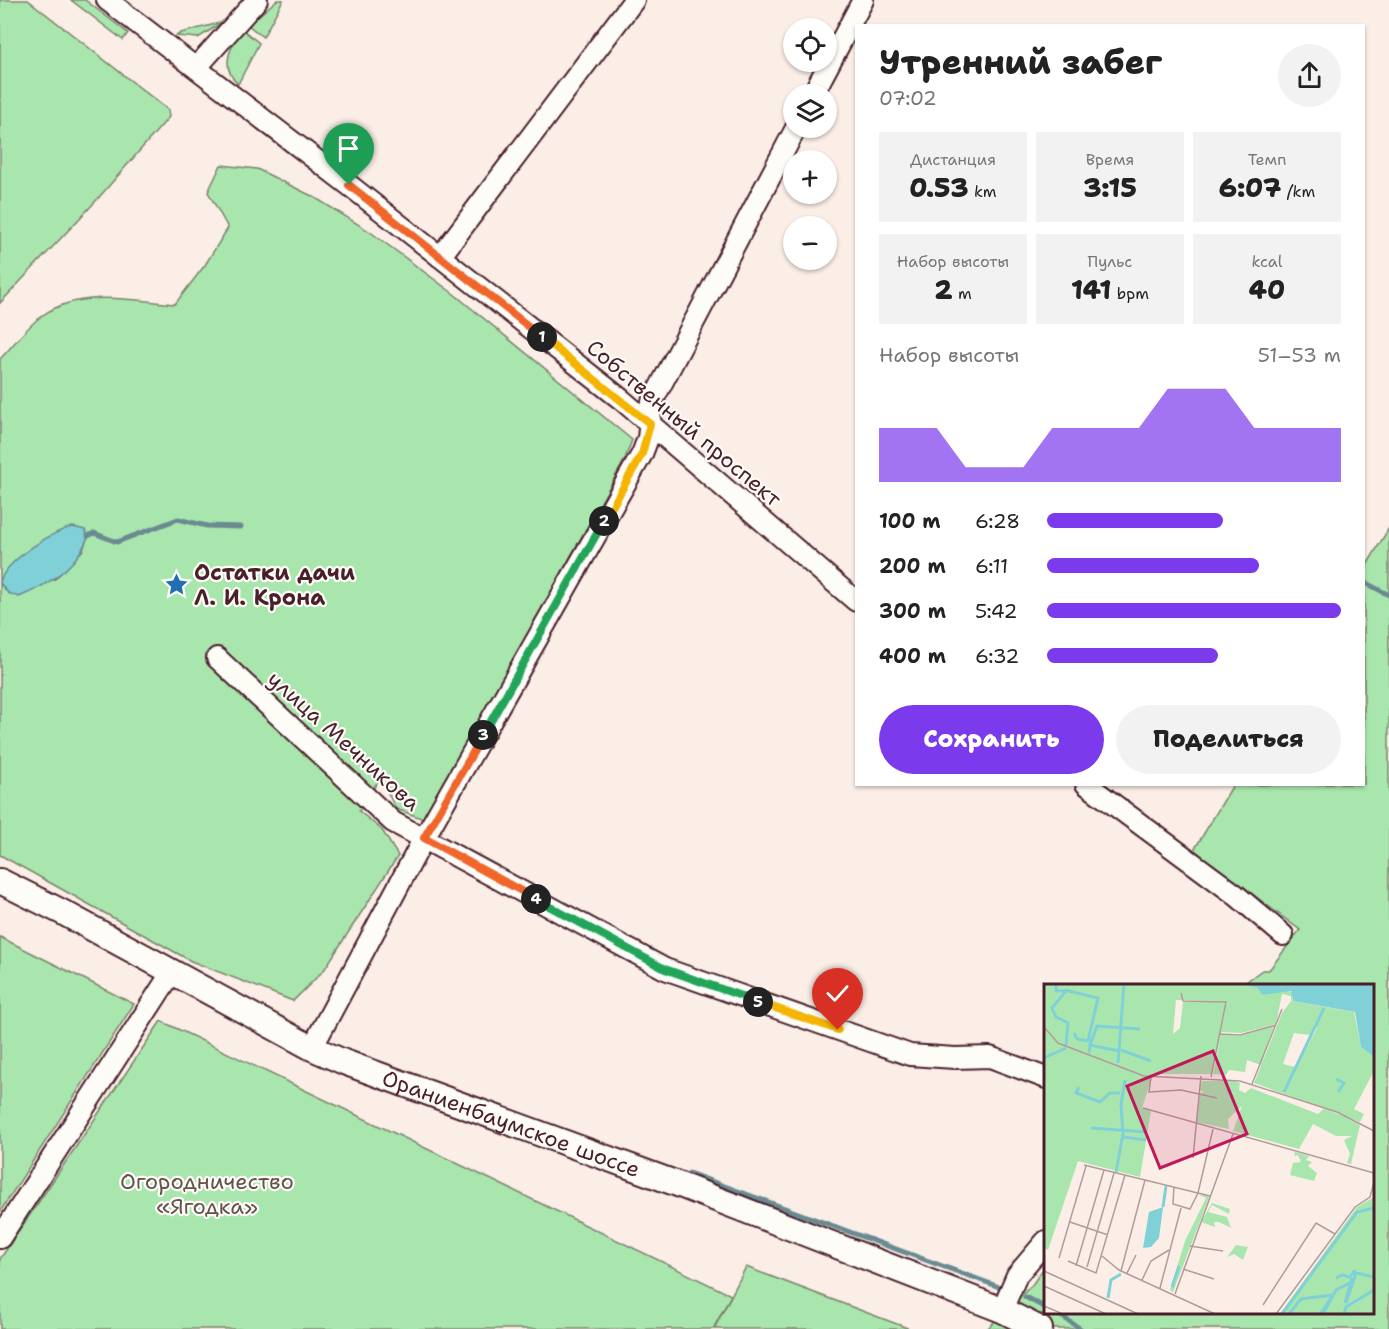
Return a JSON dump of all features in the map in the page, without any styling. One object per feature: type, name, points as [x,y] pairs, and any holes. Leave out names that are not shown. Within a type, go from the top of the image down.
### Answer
[{"type":"main road","name":"Ораниенбаумское шоссе","points":[[0,882],[312,1048],[344,1062],[675,1183],[1002,1310],[1040,1329]]},
{"type":"street","name":"Собственный проспект","points":[[107,0],[440,257],[650,424],[855,600]]},
{"type":"street","points":[[196,68],[257,0]]},
{"type":"street","points":[[440,257],[634,0]]},
{"type":"street","points":[[818,84],[863,0]]},
{"type":"street","points":[[312,1048],[424,838],[642,454],[650,424],[652,402],[791,138]]},
{"type":"street","name":"улица Мечникова","points":[[217,658],[393,822],[675,973],[910,1054],[954,1058],[990,1057],[1044,1077]]},
{"type":"street","points":[[1089,786],[1228,889],[1283,935]]},
{"type":"street","points":[[0,1238],[172,972]]},
{"type":"street","points":[[1002,1310],[1017,1275],[1044,1243]]},
{"type":"green space","points":[[0,0],[28,0],[168,110],[169,117],[94,203],[0,303]]},
{"type":"green space","points":[[71,0],[85,0],[128,33],[123,40]]},
{"type":"green space","points":[[277,0],[283,0],[263,37],[248,25]]},
{"type":"green space","points":[[223,22],[198,38],[176,36],[181,33]]},
{"type":"green space","points":[[243,30],[259,43],[238,84],[229,71],[228,57]]},
{"type":"green space","points":[[221,165],[257,169],[314,197],[369,231],[454,294],[632,440],[625,459],[424,819],[396,809],[380,778],[359,811],[382,830],[398,856],[324,970],[293,1001],[191,961],[0,855],[0,583],[8,593],[55,579],[83,550],[88,535],[0,580],[0,359],[37,319],[58,307],[73,302],[107,298],[175,304],[205,265],[228,228],[208,192]]},
{"type":"green space","points":[[1389,528],[1389,1329],[987,1329],[1032,1285],[1044,1267],[1044,1314],[1374,1314],[1374,984],[1243,984],[1262,970],[1269,970],[1300,930],[1194,850],[1232,786],[1365,786],[1365,568]]},
{"type":"green space","points":[[0,937],[134,1004],[0,1212]]},
{"type":"green space","name":"Огородничество «Ягодка»","points":[[161,1021],[731,1295],[713,1329],[0,1329],[0,1259]]},
{"type":"green space","points":[[746,1267],[910,1329],[714,1329]]},
{"type":"water","points":[[73,527],[85,530],[88,536],[77,557],[69,566],[51,581],[19,597],[8,593],[0,583],[10,566],[42,541],[64,529]]},
{"type":"waterway","points":[[88,536],[94,533],[117,542],[178,519],[207,526],[241,527]]},
{"type":"waterway","points":[[1366,583],[1389,595]]},
{"type":"waterway","points":[[689,1173],[1002,1288]]},
{"type":"waterway","points":[[1025,1297],[1044,1307]]},
{"type":"waterway","points":[[1058,1314],[1081,1329]]},
{"type":"place","name":"Остатки дачи Л. И. Крона","points":[[176,585]]},
{"type":"route","points":[[349,185],[650,424],[642,454],[424,838],[665,969],[838,1030]]}]
